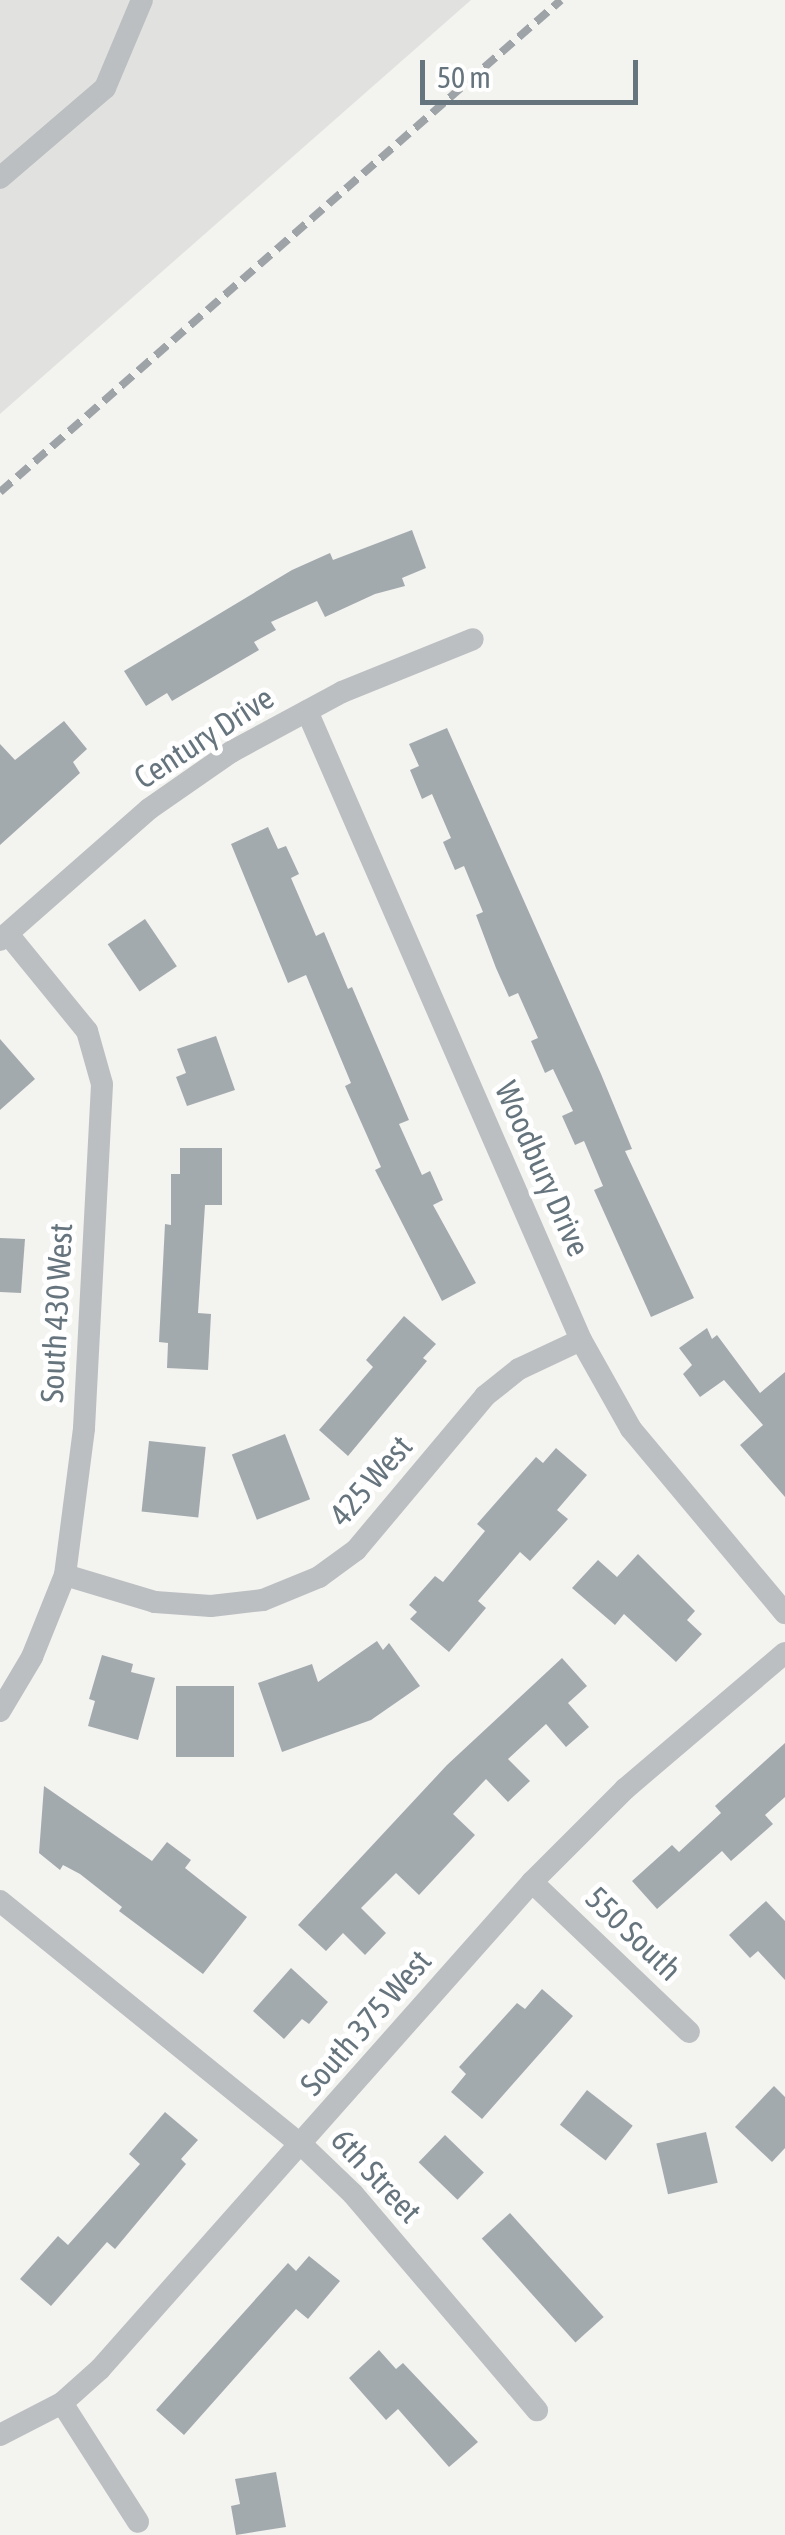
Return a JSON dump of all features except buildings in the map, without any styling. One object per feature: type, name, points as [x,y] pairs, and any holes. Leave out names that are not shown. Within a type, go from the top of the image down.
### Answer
[{"type":"street","points":[[0,178],[105,88],[142,0]]},
{"type":"street","name":"Century Drive","points":[[4,937],[149,809],[231,752],[307,711],[473,638]]},
{"type":"street","name":"Woodbury Drive","points":[[307,711],[581,1340],[631,1430],[785,1613]]},
{"type":"street","name":"South 430 West","points":[[0,1710],[32,1657],[65,1575],[84,1428],[102,1084],[87,1030],[4,937]]},
{"type":"street","name":"425 West","points":[[65,1575],[156,1602],[211,1606],[263,1600],[318,1576],[356,1550],[485,1396],[519,1370],[581,1340]]},
{"type":"street","name":"South 375 West","points":[[0,2435],[62,2403],[100,2370],[532,1882],[625,1789],[785,1653]]},
{"type":"street","name":"550 South","points":[[532,1882],[689,2032]]},
{"type":"street","name":"6th Street","points":[[0,1902],[302,2146],[354,2194],[537,2410]]},
{"type":"street","points":[[62,2403],[138,2522]]},
{"type":"shaded area","points":[[0,0],[471,0],[0,414]]},
{"type":"railway","points":[[0,492],[561,0]]}]
